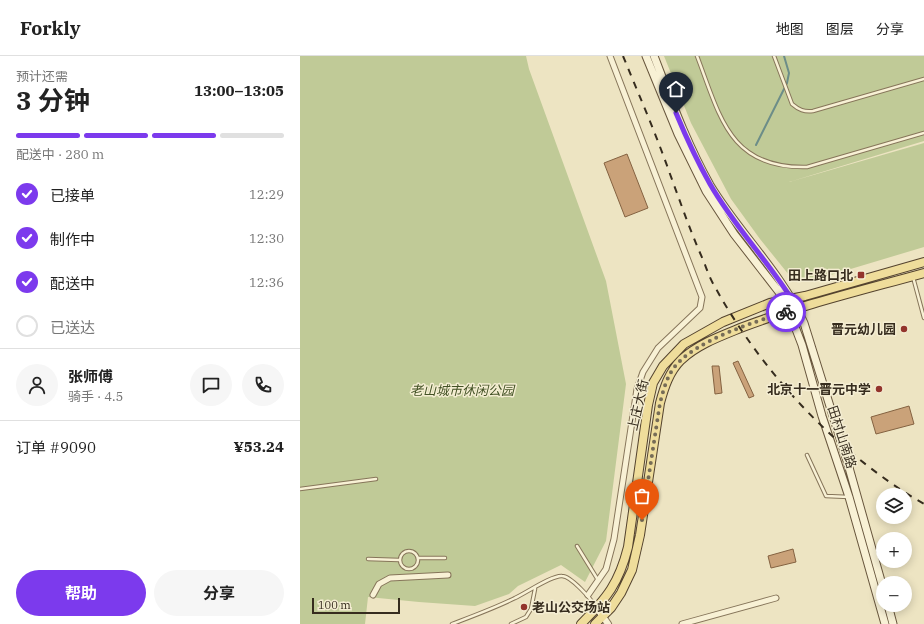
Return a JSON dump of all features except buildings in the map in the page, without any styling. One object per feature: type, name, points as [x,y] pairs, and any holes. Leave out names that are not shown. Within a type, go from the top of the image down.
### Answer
[{"type":"main road","name":"田村山南路","points":[[646,56],[678,134],[706,191],[734,234],[779,292],[798,309],[848,464],[880,576]]},
{"type":"main road","name":"田村山南路","points":[[654,56],[688,141],[711,185],[788,300],[789,311],[802,345],[822,416],[849,497],[885,624]]},
{"type":"main road","name":"上庄大街","points":[[581,624],[606,597],[623,566],[628,547],[648,405],[653,383],[663,366],[684,344],[723,322],[770,303],[788,300],[924,262]]},
{"type":"main road","name":"上庄大街","points":[[595,624],[605,621],[632,570],[640,535],[660,403],[664,387],[672,370],[688,354],[707,342],[772,316],[924,273]]},
{"type":"main road","points":[[890,612],[893,624]]},
{"type":"street","points":[[588,595],[606,569],[614,539],[637,389],[643,372],[658,348],[700,308],[702,297],[610,56]]},
{"type":"street","points":[[373,595],[379,584],[390,578],[403,576],[448,575]]},
{"type":"street","points":[[682,624],[776,598]]},
{"type":"street","points":[[597,608],[605,621]]},
{"type":"lane","points":[[697,56],[724,124],[732,137],[745,150],[772,164],[790,167],[807,166],[924,133]]},
{"type":"lane","points":[[774,56],[792,104],[805,112],[924,79]]},
{"type":"lane","points":[[913,276],[924,318]]},
{"type":"lane","points":[[807,455],[826,496],[849,497]]},
{"type":"lane","points":[[300,489],[376,479]]},
{"type":"lane","points":[[577,546],[598,580]]},
{"type":"lane","points":[[409,550],[415,553],[418,558],[415,566],[410,569],[402,566],[399,560],[403,552],[409,550]]},
{"type":"lane","points":[[418,558],[445,558]]},
{"type":"lane","points":[[368,559],[399,560]]},
{"type":"lane","points":[[452,624],[500,605],[551,579],[563,576],[567,577],[588,595],[597,608]]},
{"type":"lane","points":[[511,624],[526,616],[531,609],[535,588]]},
{"type":"green space","name":"老山城市休闲公园","points":[[300,56],[526,56],[529,69],[606,281],[626,384],[606,541],[585,582],[561,565],[518,586],[509,594],[475,606],[368,597],[365,624],[300,624]]},
{"type":"green space","points":[[664,56],[924,56],[924,141],[789,182],[924,143],[924,247],[814,280],[801,279],[789,275],[760,239],[731,199],[691,123]]},
{"type":"waterway","points":[[756,145],[787,83],[789,73],[784,56]]},
{"type":"railway","points":[[623,56],[665,159],[690,229],[713,284],[734,319],[756,351],[805,409],[862,461],[892,484],[924,504]]},
{"type":"way so far","points":[[642,520],[660,403],[664,387],[672,370],[688,354],[707,342],[772,316],[786,312]]},
{"type":"place","name":"田上路口北","points":[[861,275]]},
{"type":"place","name":"晋元幼儿园","points":[[904,329]]},
{"type":"place","name":"北京十一晋元中学","points":[[879,389]]},
{"type":"place","name":"老山公交场站","points":[[524,607]]},
{"type":"route","points":[[676,113],[688,141],[711,185],[798,309],[786,312]]}]
